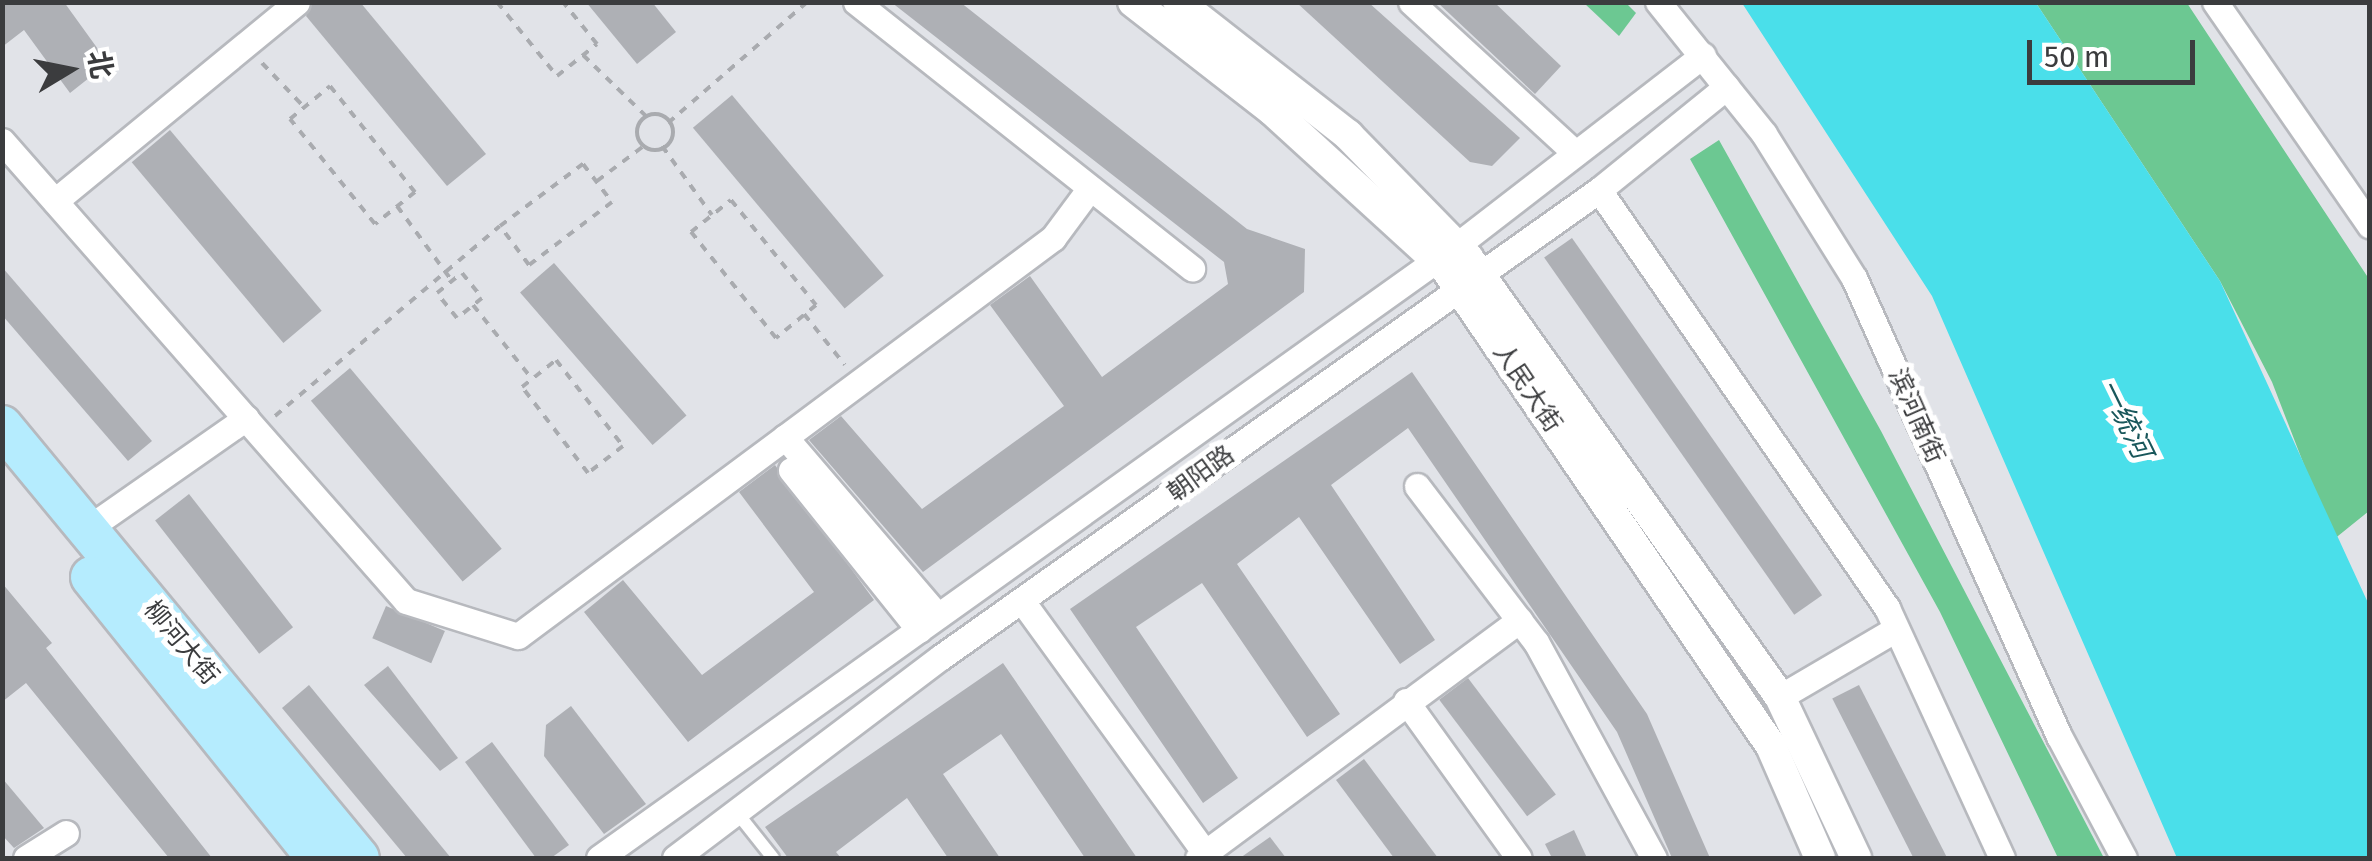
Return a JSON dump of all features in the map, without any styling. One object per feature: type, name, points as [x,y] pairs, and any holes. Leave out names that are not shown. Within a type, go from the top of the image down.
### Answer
[{"type":"main road","name":"柳河大街","points":[[2,426],[359,858]]},
{"type":"main road","name":"柳河大街","points":[[2,470],[317,858]]},
{"type":"street","points":[[56,201],[297,2]]},
{"type":"street","points":[[856,2],[1192,268]]},
{"type":"street","name":"人民大街","points":[[1133,2],[1447,253]]},
{"type":"street","name":"人民大街","points":[[1178,2],[1348,135],[1470,282],[1780,697],[1856,858]]},
{"type":"street","points":[[1412,2],[1575,153]]},
{"type":"street","name":"滨河南街","points":[[1658,2],[1726,87],[1854,278],[2059,736],[2124,858]]},
{"type":"street","points":[[2216,2],[2370,226]]},
{"type":"street","points":[[599,858],[1447,253],[1702,55]]},
{"type":"street","name":"朝阳路","points":[[675,858],[1022,601],[1598,190],[1726,87]]},
{"type":"street","points":[[2,141],[406,601],[518,636],[1053,238],[1090,188]]},
{"type":"street","points":[[1598,190],[1896,629],[2002,858]]},
{"type":"street","name":"人民大街","points":[[1470,282],[1771,746],[1820,858]]},
{"type":"street","points":[[87,529],[251,425]]},
{"type":"street","points":[[778,442],[929,623]]},
{"type":"street","points":[[1416,486],[1520,620],[1654,858]]},
{"type":"street","points":[[1022,601],[1201,856],[1520,620]]},
{"type":"street","points":[[1780,697],[1896,629]]},
{"type":"street","points":[[1406,701],[1519,858]]},
{"type":"street","points":[[26,858],[66,833]]},
{"type":"lane","points":[[738,814],[773,858]]},
{"type":"path","points":[[498,2],[557,76],[597,44],[564,2]]},
{"type":"path","points":[[668,122],[807,2]]},
{"type":"path","points":[[245,45],[304,107]]},
{"type":"path","points":[[583,55],[648,118]]},
{"type":"path","points":[[330,86],[415,192],[375,224],[290,119],[304,107],[330,86]]},
{"type":"path","points":[[658,110],[677,134],[652,154],[633,130],[648,118],[658,110]]},
{"type":"path","points":[[596,181],[645,145]]},
{"type":"path","points":[[662,146],[712,215]]},
{"type":"path","points":[[251,425],[442,268],[583,164],[612,202],[530,265],[500,226]]},
{"type":"path","points":[[731,200],[816,305],[804,314],[776,338],[691,232],[731,200]]},
{"type":"path","points":[[396,206],[452,281]]},
{"type":"path","points":[[462,274],[482,298],[473,304],[456,318],[437,293],[462,274]]},
{"type":"path","points":[[473,304],[532,379]]},
{"type":"path","points":[[804,314],[859,382]]},
{"type":"path","points":[[556,360],[623,446],[588,473],[522,387],[532,379],[556,360]]},
{"type":"green space","points":[[1584,3],[1626,3],[1636,13],[1619,36]]},
{"type":"green space","points":[[2036,3],[2187,3],[2369,279],[2369,511],[2333,540],[2272,382],[2220,281]]},
{"type":"green space","points":[[1719,140],[1881,431],[2104,858],[2058,858],[1940,612],[1690,159]]},
{"type":"water","name":"一统河","points":[[1742,3],[2036,3],[2220,281],[2369,605],[2369,858],[2177,858],[1932,296]]},
{"type":"building","points":[[2,2],[64,2],[108,63],[70,93],[24,30],[2,47]]},
{"type":"building","points":[[313,2],[360,2],[486,154],[447,186],[306,16]]},
{"type":"building","points":[[586,2],[652,2],[676,32],[637,64]]},
{"type":"building","points":[[891,2],[960,2],[1247,229],[1305,249],[1304,292],[923,572],[809,440],[841,416],[922,509],[1064,406],[990,305],[1030,276],[1102,377],[1228,284],[1224,262]]},
{"type":"building","points":[[1296,2],[1368,2],[1520,138],[1492,166],[1470,162]]},
{"type":"building","points":[[1437,2],[1494,2],[1561,66],[1535,94]]},
{"type":"building","points":[[732,95],[884,276],[845,309],[693,128]]},
{"type":"building","points":[[170,130],[322,311],[283,343],[132,162]]},
{"type":"building","points":[[1572,238],[1822,595],[1794,615],[1544,258]]},
{"type":"building","points":[[554,263],[687,415],[653,445],[520,293]]},
{"type":"building","points":[[2,267],[152,441],[128,461],[2,315]]},
{"type":"building","points":[[350,368],[502,549],[463,582],[311,401]]},
{"type":"building","points":[[1412,372],[1647,714],[1710,858],[1672,858],[1617,732],[1408,428],[1331,485],[1435,640],[1400,664],[1299,517],[1237,564],[1340,714],[1307,737],[1202,583],[1136,627],[1238,778],[1203,803],[1070,609]]},
{"type":"building","points":[[775,465],[874,600],[688,742],[584,612],[623,580],[702,675],[814,592],[739,492]]},
{"type":"building","points":[[189,494],[293,627],[259,654],[155,520]]},
{"type":"building","points":[[2,583],[52,643],[46,648],[212,858],[169,858],[26,683],[2,702]]},
{"type":"building","points":[[386,606],[445,631],[431,663],[372,638]]},
{"type":"building","points":[[1003,663],[1137,858],[1085,858],[1001,734],[943,774],[1000,858],[948,858],[907,798],[836,852],[841,858],[788,858],[765,827]]},
{"type":"building","points":[[388,666],[458,758],[440,771],[364,685]]},
{"type":"building","points":[[1468,678],[1556,795],[1527,816],[1439,700]]},
{"type":"building","points":[[309,685],[451,858],[407,858],[282,708]]},
{"type":"building","points":[[1859,685],[1947,858],[1913,858],[1832,699]]},
{"type":"building","points":[[571,706],[646,804],[604,834],[544,756],[546,725]]},
{"type":"building","points":[[492,742],[569,845],[551,858],[536,858],[465,762]]},
{"type":"building","points":[[1364,759],[1438,858],[1394,858],[1336,780]]},
{"type":"building","points":[[2,778],[44,828],[14,848],[2,835]]},
{"type":"building","points":[[1574,830],[1587,858],[1552,858],[1545,844]]},
{"type":"building","points":[[1270,837],[1286,858],[1240,858]]}]
